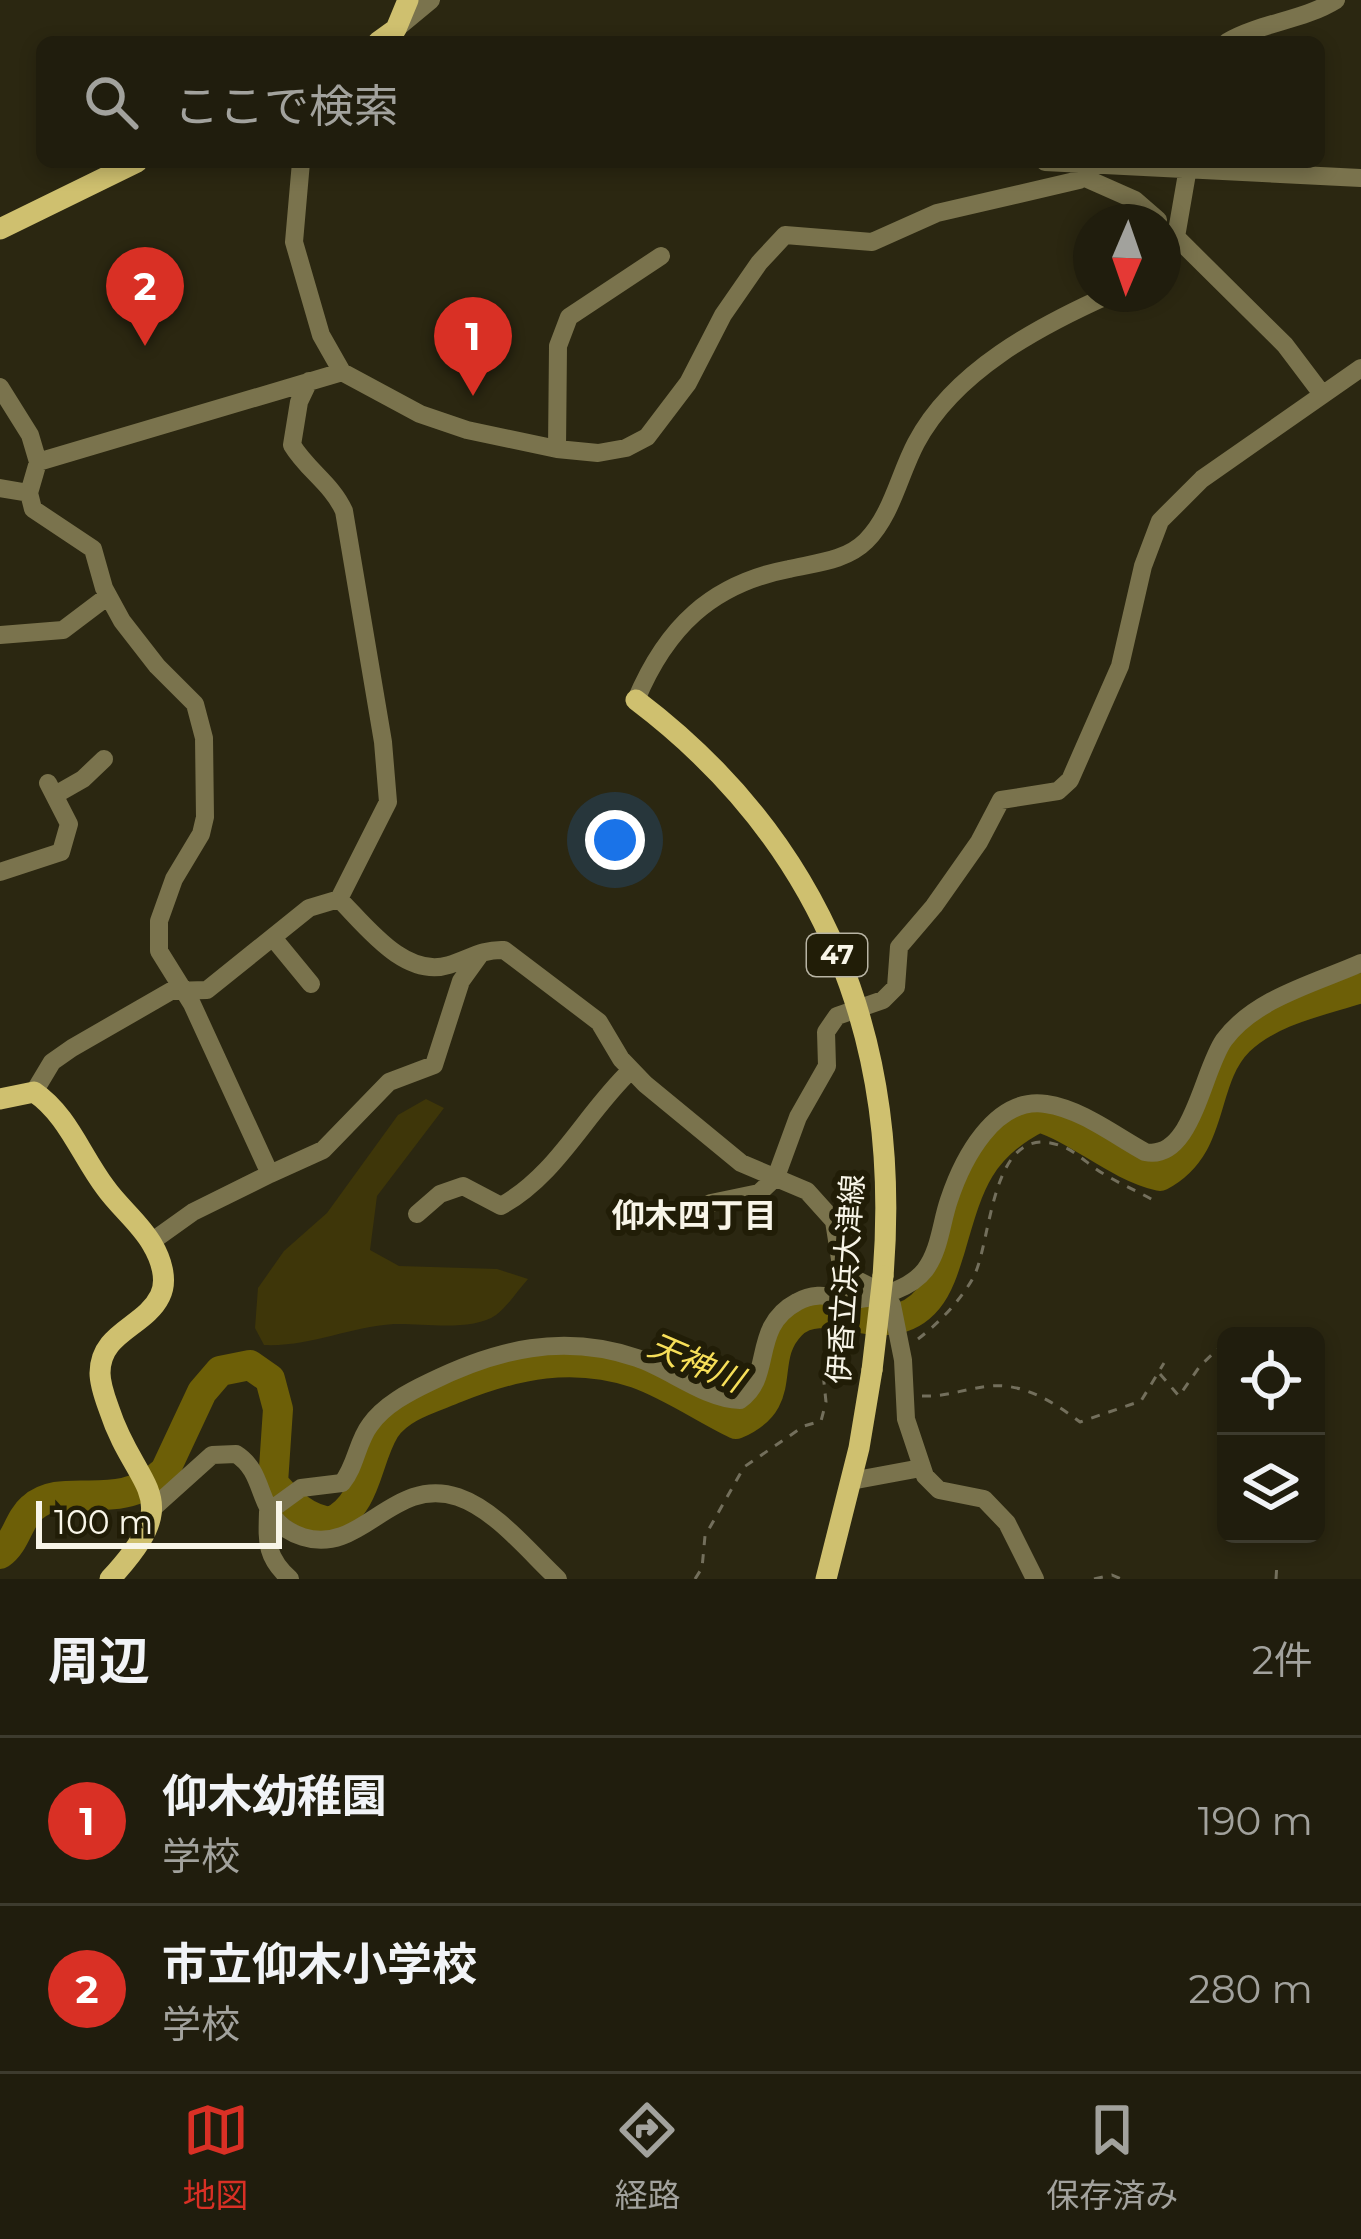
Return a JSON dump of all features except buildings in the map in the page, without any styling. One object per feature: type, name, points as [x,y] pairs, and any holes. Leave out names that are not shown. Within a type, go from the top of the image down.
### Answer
[{"type":"main road","points":[[387,36],[408,0]]},
{"type":"main road","points":[[0,230],[125,168]]},
{"type":"main road","name":"伊香立浜大津線","points":[[636,700],[724,774],[764,824],[827,934],[860,1007],[879,1095],[886,1171],[886,1292],[865,1362],[851,1481],[826,1579]]},
{"type":"main road","points":[[0,1099],[34,1092],[53,1105],[107,1191],[151,1242],[164,1270],[158,1301],[110,1342],[101,1359],[99,1378],[111,1416],[153,1501],[131,1556],[110,1579]]},
{"type":"street","points":[[387,36],[431,0]]},
{"type":"street","points":[[1240,36],[1310,16],[1336,0]]},
{"type":"street","points":[[300,168],[294,242],[321,335],[342,372],[420,415],[467,430],[598,453],[626,448],[647,437],[688,383],[722,315],[785,235],[872,242],[937,212],[1085,171],[1136,204]]},
{"type":"street","points":[[1181,210],[1189,168]]},
{"type":"street","points":[[1218,168],[1361,178]]},
{"type":"street","points":[[1181,242],[1285,345],[1322,394]]},
{"type":"street","points":[[556,449],[558,346],[568,317],[661,256]]},
{"type":"street","points":[[636,700],[667,642],[702,605],[742,580],[829,562],[864,543],[893,498],[914,446],[947,398],[982,366],[1079,312]]},
{"type":"street","points":[[697,1210],[759,1193],[776,1178],[798,1117],[827,1066],[826,1032],[837,1016],[883,1000],[896,987],[899,947],[979,842],[1001,800],[1058,791],[1080,764],[1120,666],[1143,566],[1160,521],[1202,478],[1361,368]]},
{"type":"street","points":[[38,462],[342,372]]},
{"type":"street","points":[[34,1092],[52,1062],[71,1048],[155,999],[183,990],[207,990],[309,908],[339,899],[388,802],[344,511],[336,493],[292,445],[298,401],[309,381]]},
{"type":"street","points":[[0,387],[30,435],[38,462],[28,493],[33,509],[93,549],[108,596],[157,666],[195,704],[204,738],[205,817],[201,834],[173,879],[157,938],[159,951],[183,990],[270,1174]]},
{"type":"street","points":[[0,488],[28,493]]},
{"type":"street","points":[[0,635],[63,630],[108,596]]},
{"type":"street","points":[[0,872],[61,852],[70,824],[52,789],[83,778],[104,759]]},
{"type":"street","points":[[339,899],[383,944],[426,966],[446,967],[488,949],[504,950],[599,1022],[631,1070],[741,1163],[807,1191],[834,1221],[840,1259],[853,1278],[886,1292],[902,1351],[903,1394],[921,1468],[939,1490],[984,1499],[1007,1523],[1035,1579]]},
{"type":"street","points":[[274,939],[311,984]]},
{"type":"street","points":[[151,1242],[193,1212],[323,1150],[389,1082],[434,1065],[461,981],[472,962],[488,949]]},
{"type":"street","points":[[290,1579],[272,1563],[266,1550],[272,1507],[301,1488],[342,1483],[371,1422],[391,1405],[485,1357],[530,1346],[593,1347],[649,1362],[722,1397],[740,1400],[752,1390],[767,1330],[785,1308],[821,1294],[860,1299],[906,1287],[925,1270],[963,1162],[1001,1118],[1022,1106],[1042,1103],[1070,1111],[1145,1152],[1169,1151],[1192,1115],[1222,1042],[1235,1027],[1285,996],[1361,963]]},
{"type":"street","points":[[417,1214],[440,1194],[464,1186],[501,1207],[531,1189],[605,1094],[631,1070]]},
{"type":"street","points":[[153,1501],[212,1455],[223,1453],[244,1459],[284,1529],[326,1541],[347,1535],[402,1499],[441,1494],[482,1509],[558,1579]]},
{"type":"street","points":[[851,1481],[921,1468]]},
{"type":"path","points":[[902,1351],[944,1317],[974,1276],[998,1182],[1027,1147],[1066,1148],[1153,1200]]},
{"type":"path","points":[[1159,1372],[1179,1396],[1217,1350]]},
{"type":"path","points":[[695,1579],[702,1568],[705,1536],[744,1467],[804,1426],[821,1421],[826,1402],[823,1372],[836,1355],[865,1362]]},
{"type":"path","points":[[903,1394],[941,1396],[994,1385],[1018,1388],[1049,1400],[1080,1422],[1141,1401],[1164,1363]]},
{"type":"path","points":[[1276,1579],[1277,1563]]},
{"type":"path","points":[[1094,1579],[1112,1575],[1121,1579]]},
{"type":"shaded area","points":[[426,1099],[444,1108],[377,1196],[370,1250],[399,1266],[497,1269],[528,1279],[496,1315],[474,1323],[394,1324],[264,1345],[255,1328],[258,1288],[284,1251],[327,1213],[398,1115]]},
{"type":"waterway","name":"天神川","points":[[0,1554],[27,1513],[45,1500],[128,1492],[165,1471],[202,1392],[220,1371],[250,1365],[270,1379],[278,1409],[273,1483],[306,1513],[331,1522],[352,1505],[378,1442],[399,1414],[456,1388],[523,1367],[590,1363],[636,1373],[736,1424],[763,1403],[781,1338],[791,1325],[821,1313],[894,1319],[912,1313],[928,1299],[978,1171],[1018,1129],[1039,1117],[1160,1176],[1191,1148],[1226,1057],[1239,1041],[1281,1014],[1361,988]]},
{"type":"place","name":"市立仰木小学校","points":[[145,346]]},
{"type":"place","name":"仰木幼稚園","points":[[473,396]]},
{"type":"district","name":"仰木四丁目","points":[[694,1215]]}]
